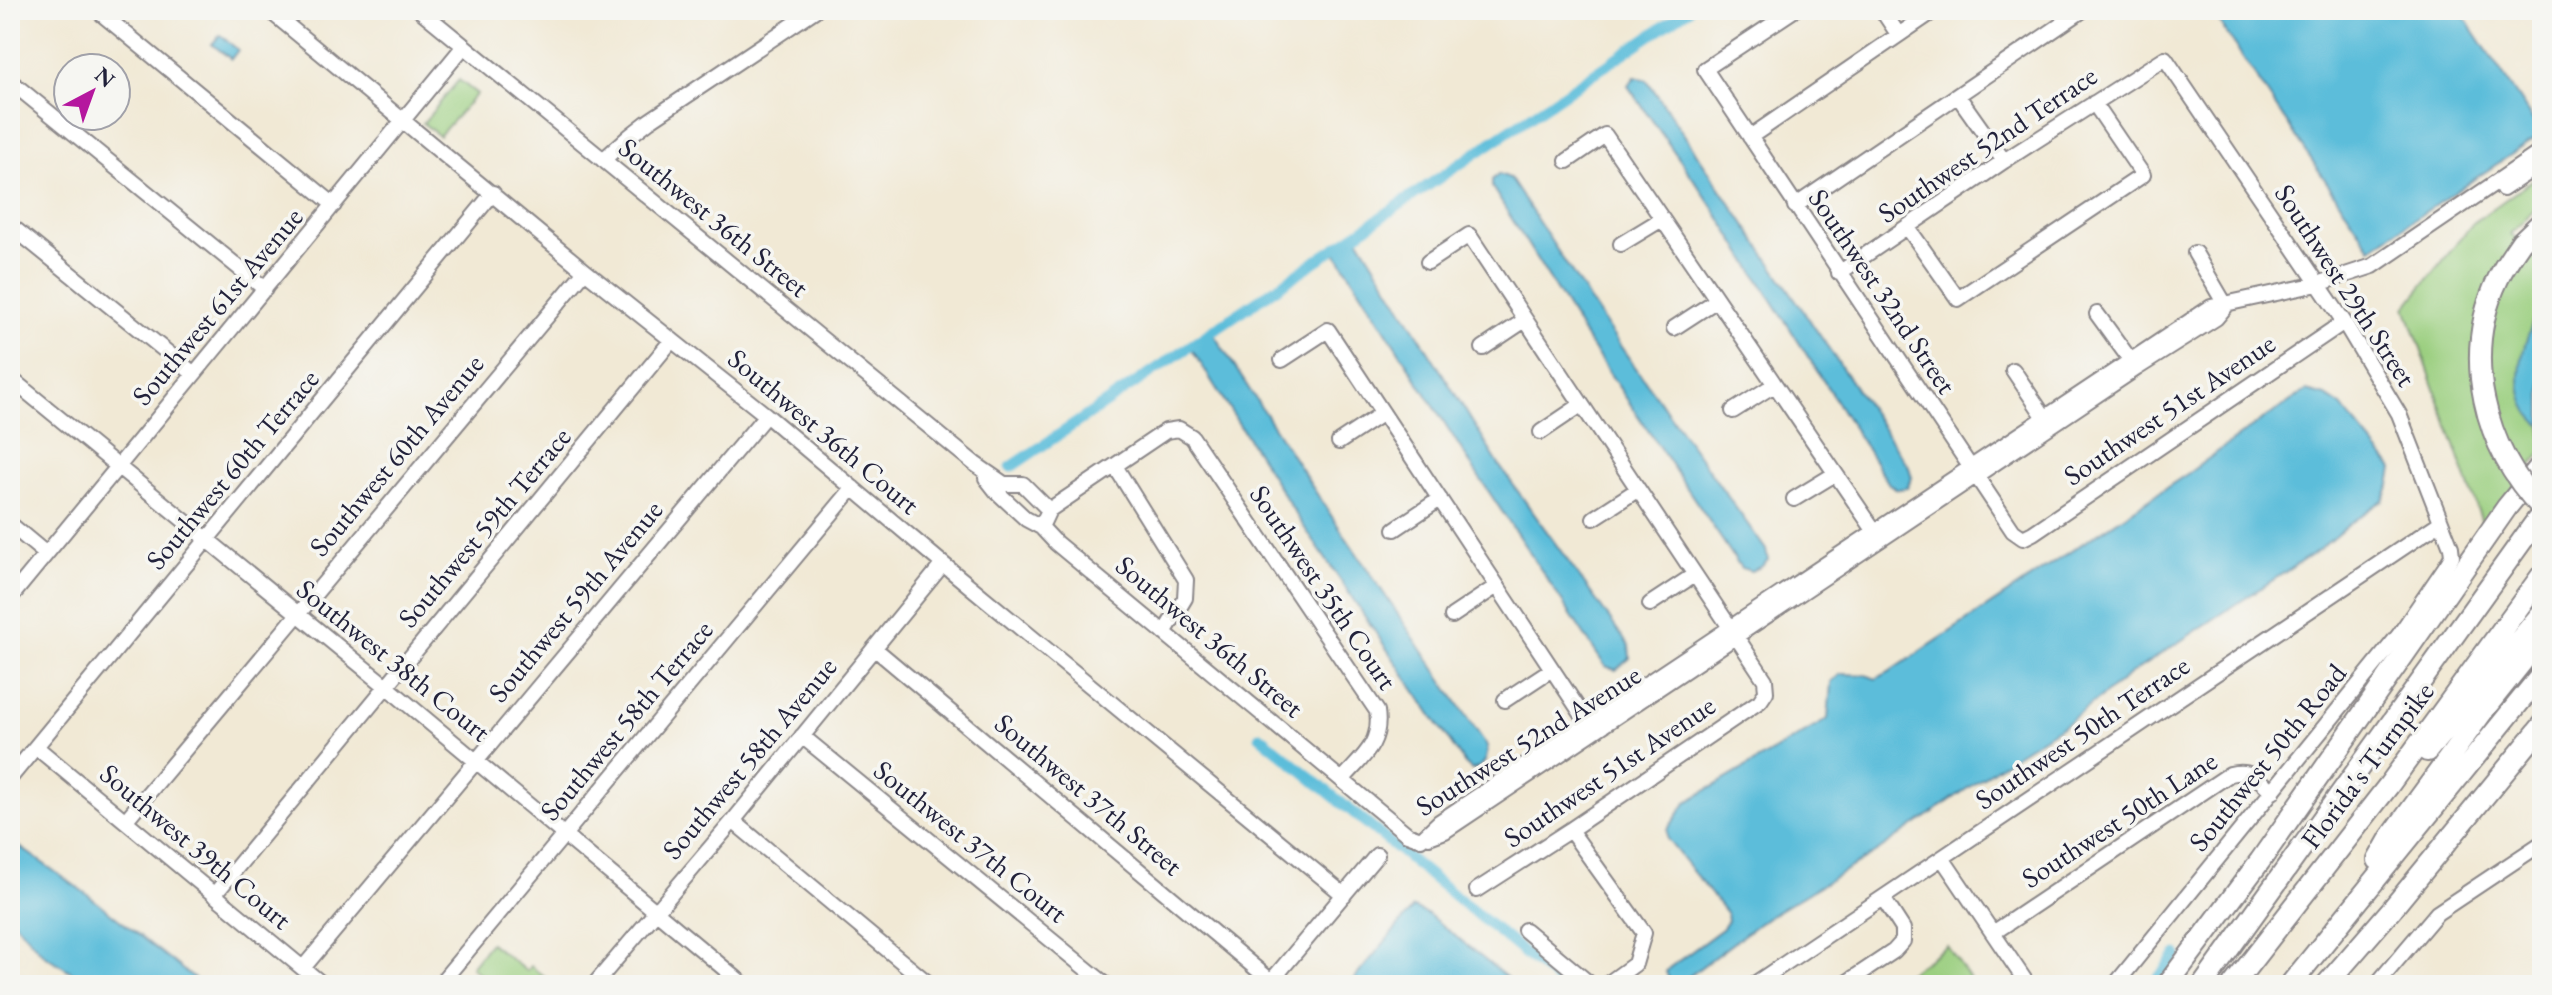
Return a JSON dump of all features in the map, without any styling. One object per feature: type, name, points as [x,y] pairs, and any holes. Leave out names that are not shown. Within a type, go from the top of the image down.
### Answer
[{"type":"highway","points":[[2203,985],[2542,510],[2502,453],[2489,423],[2482,385],[2481,343],[2498,280],[2521,242],[2542,222]]},
{"type":"highway","points":[[2167,985],[2260,861],[2507,507],[2542,464]]},
{"type":"highway","name":"Florida's Turnpike","points":[[2233,985],[2389,785],[2542,575]]},
{"type":"highway","points":[[2389,785],[2434,745],[2542,613]]},
{"type":"highway","points":[[2348,912],[2391,837],[2486,707],[2542,637]]},
{"type":"highway","points":[[2290,985],[2542,674]]},
{"type":"highway","points":[[2326,985],[2542,726]]},
{"type":"highway","points":[[2180,985],[2347,782]]},
{"type":"street","points":[[97,10],[334,205]]},
{"type":"street","name":"Southwest 36th Court","points":[[269,10],[585,271],[766,415],[1344,895]]},
{"type":"street","name":"Southwest 36th Street","points":[[420,10],[975,464],[1004,484],[1023,484],[1044,505]]},
{"type":"street","points":[[603,160],[640,128],[815,10]]},
{"type":"street","name":"Southwest 32nd Street","points":[[1794,10],[1705,69],[2013,531],[2023,538]]},
{"type":"street","points":[[1882,10],[1898,34]]},
{"type":"street","points":[[1750,137],[1935,10]]},
{"type":"street","points":[[1795,206],[2083,10]]},
{"type":"street","name":"Southwest 61st Avenue","points":[[10,598],[464,46]]},
{"type":"street","name":"Southwest 52nd Terrace","points":[[1839,273],[2004,161],[2165,58]]},
{"type":"street","name":"Southwest 29th Street","points":[[2165,58],[2344,322],[2399,414],[2452,556]]},
{"type":"street","points":[[10,81],[265,289]]},
{"type":"street","points":[[1958,96],[2004,161]]},
{"type":"street","points":[[1908,228],[1958,299],[2143,175],[2094,103]]},
{"type":"street","points":[[1567,161],[1605,135],[1877,536]]},
{"type":"street","points":[[2318,284],[2339,271],[2401,249],[2542,151]]},
{"type":"street","points":[[2318,284],[2348,285],[2375,273],[2542,163]]},
{"type":"street","name":"Southwest 60th Terrace","points":[[10,778],[493,193]]},
{"type":"street","points":[[1621,244],[1662,219]]},
{"type":"street","points":[[10,225],[194,374]]},
{"type":"street","points":[[1428,262],[1469,235],[1732,633]]},
{"type":"street","points":[[2195,253],[2226,306]]},
{"type":"street","name":"Southwest 60th Avenue","points":[[125,821],[585,271]]},
{"type":"street","name":"Southwest 52nd Avenue","points":[[1421,839],[1445,831],[1591,728],[2134,364],[2216,318],[2226,306],[2318,284]]},
{"type":"street","points":[[1674,328],[1717,300]]},
{"type":"street","points":[[2097,314],[2134,364]]},
{"type":"street","points":[[1483,348],[1525,320]]},
{"type":"street","name":"Southwest 51st Avenue","points":[[2023,538],[2344,322]]},
{"type":"street","points":[[1282,360],[1328,330],[1591,728]]},
{"type":"street","name":"Southwest 59th Terrace","points":[[214,895],[672,340]]},
{"type":"street","points":[[2013,370],[2048,422]]},
{"type":"street","name":"Southwest 38th Court","points":[[10,378],[744,985]]},
{"type":"street","points":[[1733,411],[1774,385]]},
{"type":"street","points":[[1541,432],[1581,405]]},
{"type":"street","points":[[1339,442],[1383,413]]},
{"type":"street","name":"Southwest 59th Avenue","points":[[303,968],[766,415]]},
{"type":"street","name":"Southwest 35th Court","points":[[1115,466],[1166,431],[1179,429],[1192,437],[1377,711],[1379,727],[1376,741],[1342,780]]},
{"type":"street","name":"Southwest 36th Street","points":[[975,464],[997,492],[1026,519],[1041,527],[1056,543],[1407,834],[1421,839]]},
{"type":"street","points":[[1013,505],[1044,505],[1115,466],[1186,580],[1185,598],[1164,633]]},
{"type":"street","points":[[1794,499],[1835,474]]},
{"type":"street","name":"Southwest 58th Terrace","points":[[439,985],[853,488]]},
{"type":"street","points":[[1594,518],[1637,490]]},
{"type":"street","points":[[1395,529],[1440,499]]},
{"type":"street","points":[[1041,527],[1044,505]]},
{"type":"street","name":"Southwest 50th Terrace","points":[[1753,985],[2441,522]]},
{"type":"street","points":[[10,524],[46,554]]},
{"type":"street","name":"Southwest 50th Road","points":[[2115,985],[2399,635],[2452,556]]},
{"type":"street","name":"Southwest 58th Avenue","points":[[594,985],[943,564]]},
{"type":"street","points":[[1650,604],[1694,575]]},
{"type":"street","points":[[1452,616],[1497,586]]},
{"type":"street","name":"Southwest 51st Avenue","points":[[1477,890],[1760,701],[1766,692],[1765,680],[1732,633]]},
{"type":"street","name":"Southwest 37th Street","points":[[874,648],[1269,983]]},
{"type":"street","points":[[1505,700],[1552,669]]},
{"type":"street","name":"Southwest 37th Court","points":[[802,736],[1106,985]]},
{"type":"street","name":"Southwest 39th Court","points":[[36,747],[323,985]]},
{"type":"street","name":"Southwest 50th Lane","points":[[1993,933],[2230,774],[2242,771],[2253,774],[2273,792]]},
{"type":"street","points":[[733,821],[930,985]]},
{"type":"street","points":[[1570,830],[1644,933],[1635,964],[1606,985]]},
{"type":"street","points":[[2376,985],[2437,913],[2542,843]]},
{"type":"street","points":[[1269,983],[1377,855]]},
{"type":"street","points":[[1942,858],[2028,985]]},
{"type":"street","points":[[1843,985],[1894,951],[1903,941],[1903,929],[1883,898]]},
{"type":"street","points":[[1525,930],[1591,985]]},
{"type":"green space","points":[[459,80],[477,94],[439,136],[423,123]]},
{"type":"green space","points":[[2542,173],[2542,201],[2511,234],[2530,250],[2542,236],[2542,308],[2533,321],[2523,355],[2520,389],[2542,423],[2542,453],[2483,525],[2406,307],[2473,223]]},
{"type":"green space","points":[[490,943],[526,971],[531,966],[554,985],[493,985],[471,967]]},
{"type":"green space","points":[[1947,946],[1974,985],[1890,985]]},
{"type":"water","points":[[2211,10],[2460,10],[2542,134],[2371,248]]},
{"type":"water","points":[[220,35],[238,50],[231,59],[212,44]]},
{"type":"water","points":[[1635,77],[1647,80],[1909,467],[1912,478],[1907,488],[1897,489],[1889,484],[1711,204],[1628,86]]},
{"type":"water","points":[[1499,174],[1510,178],[1611,333],[1766,550],[1768,560],[1761,567],[1751,571],[1741,568],[1589,343],[1492,187],[1492,180]]},
{"type":"water","points":[[1356,234],[1499,465],[1629,646],[1630,658],[1616,670],[1605,666],[1479,477],[1334,249]]},
{"type":"water","points":[[2542,308],[2541,425],[2530,414],[2523,400],[2520,368],[2528,336]]},
{"type":"water","points":[[1211,330],[1326,508],[1487,746],[1485,761],[1480,766],[1472,770],[1465,764],[1302,524],[1189,345]]},
{"type":"water","points":[[2306,391],[2326,396],[2341,406],[2393,469],[2383,500],[2320,549],[2132,673],[2071,720],[2015,755],[1878,851],[1766,918],[1684,980],[1676,983],[1669,979],[1666,972],[1669,968],[1722,929],[1728,921],[1727,914],[1667,839],[1667,830],[1687,802],[1828,719],[1831,683],[1840,674],[1866,675],[1876,679],[1891,671]]},
{"type":"water","points":[[10,840],[88,895],[202,985],[93,985],[44,955],[10,917]]},
{"type":"water","points":[[1413,908],[1429,915],[1516,985],[1349,985]]},
{"type":"waterway","points":[[1011,467],[1688,10]]},
{"type":"waterway","points":[[1260,736],[1563,985]]},
{"type":"waterway","points":[[2153,985],[2177,955]]}]
